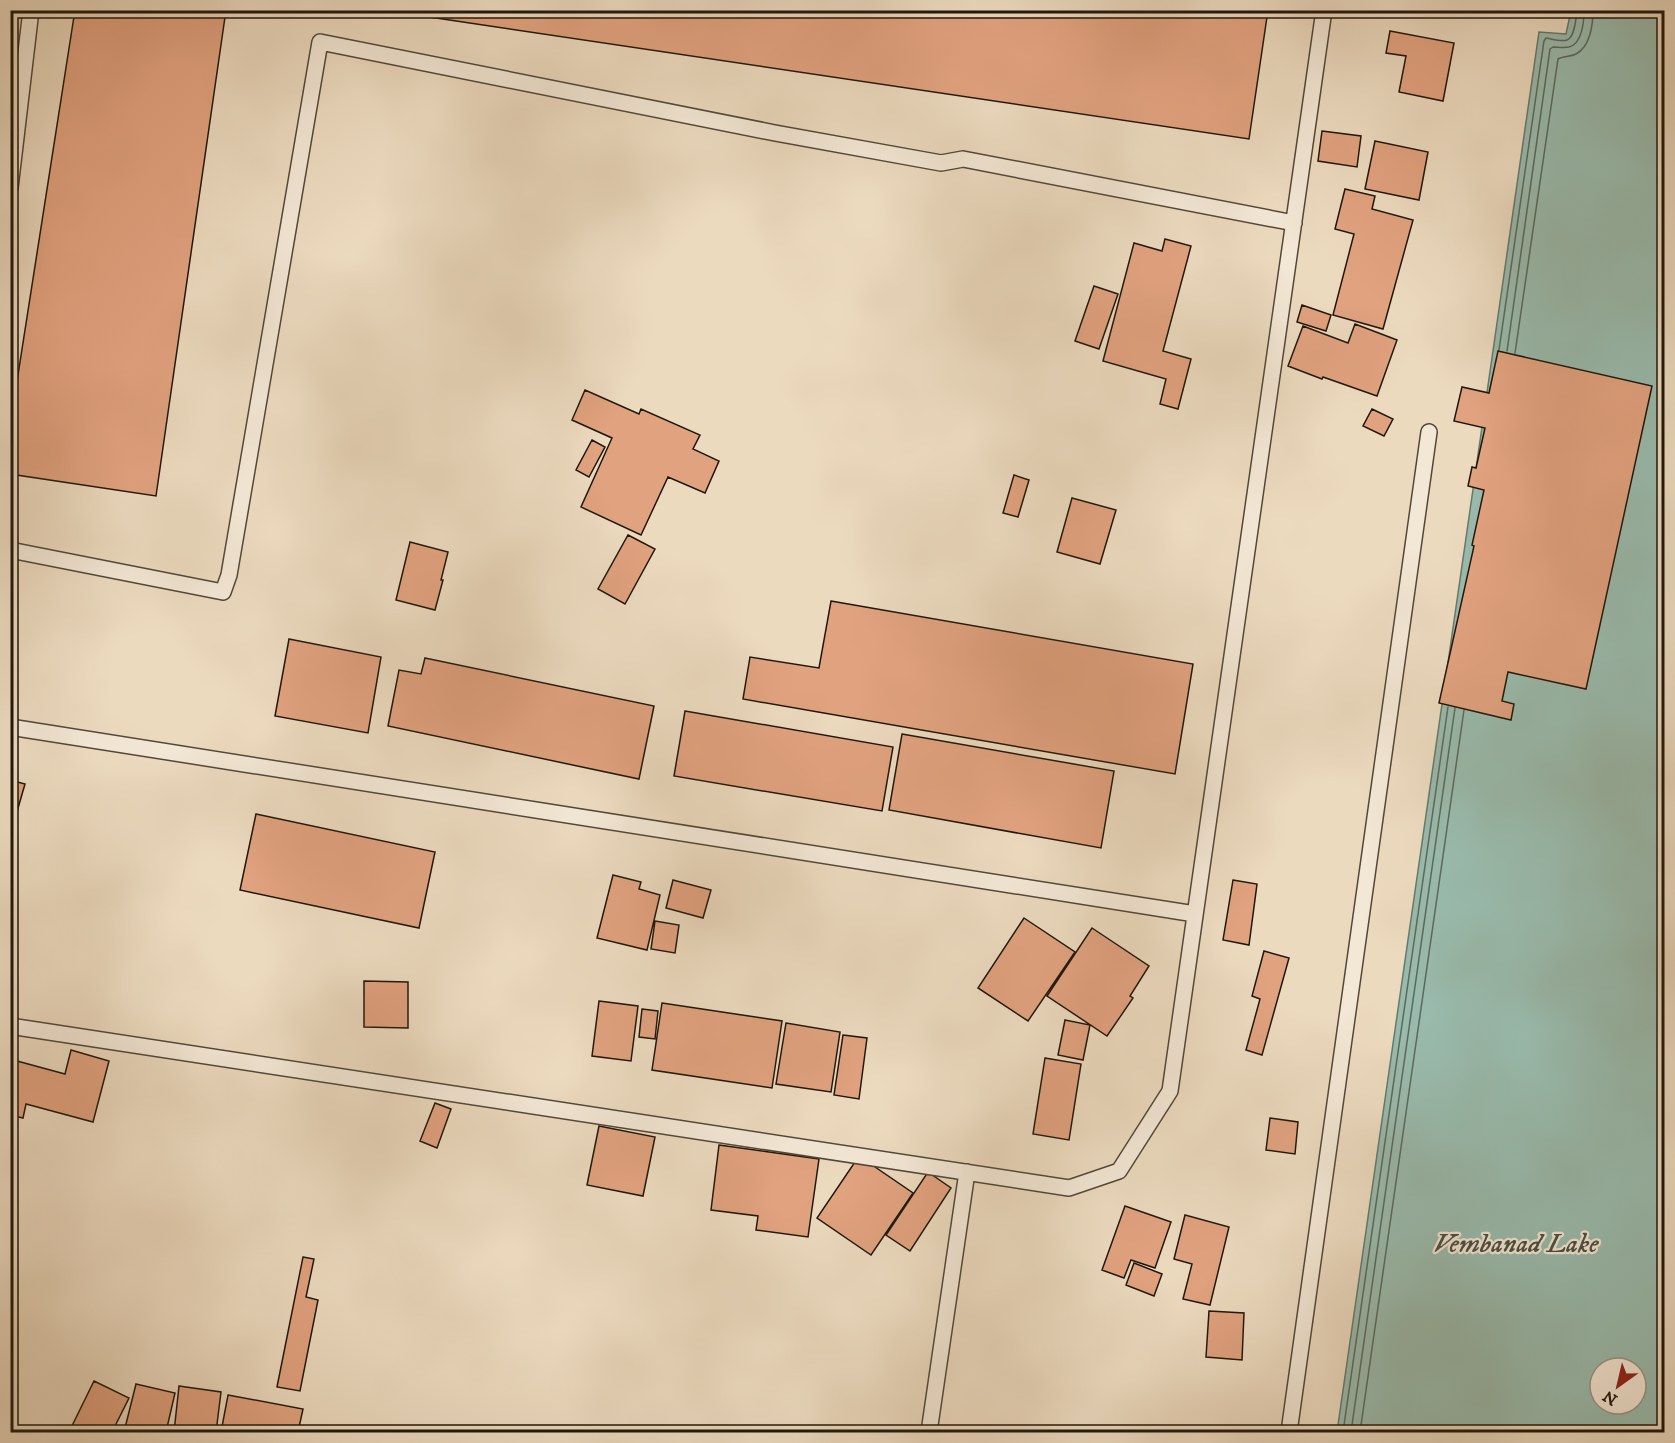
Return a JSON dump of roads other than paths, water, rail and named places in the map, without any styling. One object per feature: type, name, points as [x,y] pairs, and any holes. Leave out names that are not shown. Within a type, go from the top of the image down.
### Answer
[{"type":"lane","points":[[10,188],[31,10]]},
{"type":"lane","points":[[10,1026],[1069,1188],[1119,1171],[1170,1091],[1324,10]]},
{"type":"lane","points":[[10,550],[223,592],[229,575],[320,42],[941,164],[963,159],[1294,223]]},
{"type":"lane","points":[[1289,1432],[1429,432]]},
{"type":"lane","points":[[10,727],[1195,914]]},
{"type":"lane","points":[[929,1432],[967,1172]]},
{"type":"water","name":"Vembanad Lake","points":[[1571,11],[1664,11],[1664,1432],[1337,1432],[1539,32],[1566,34]]}]
